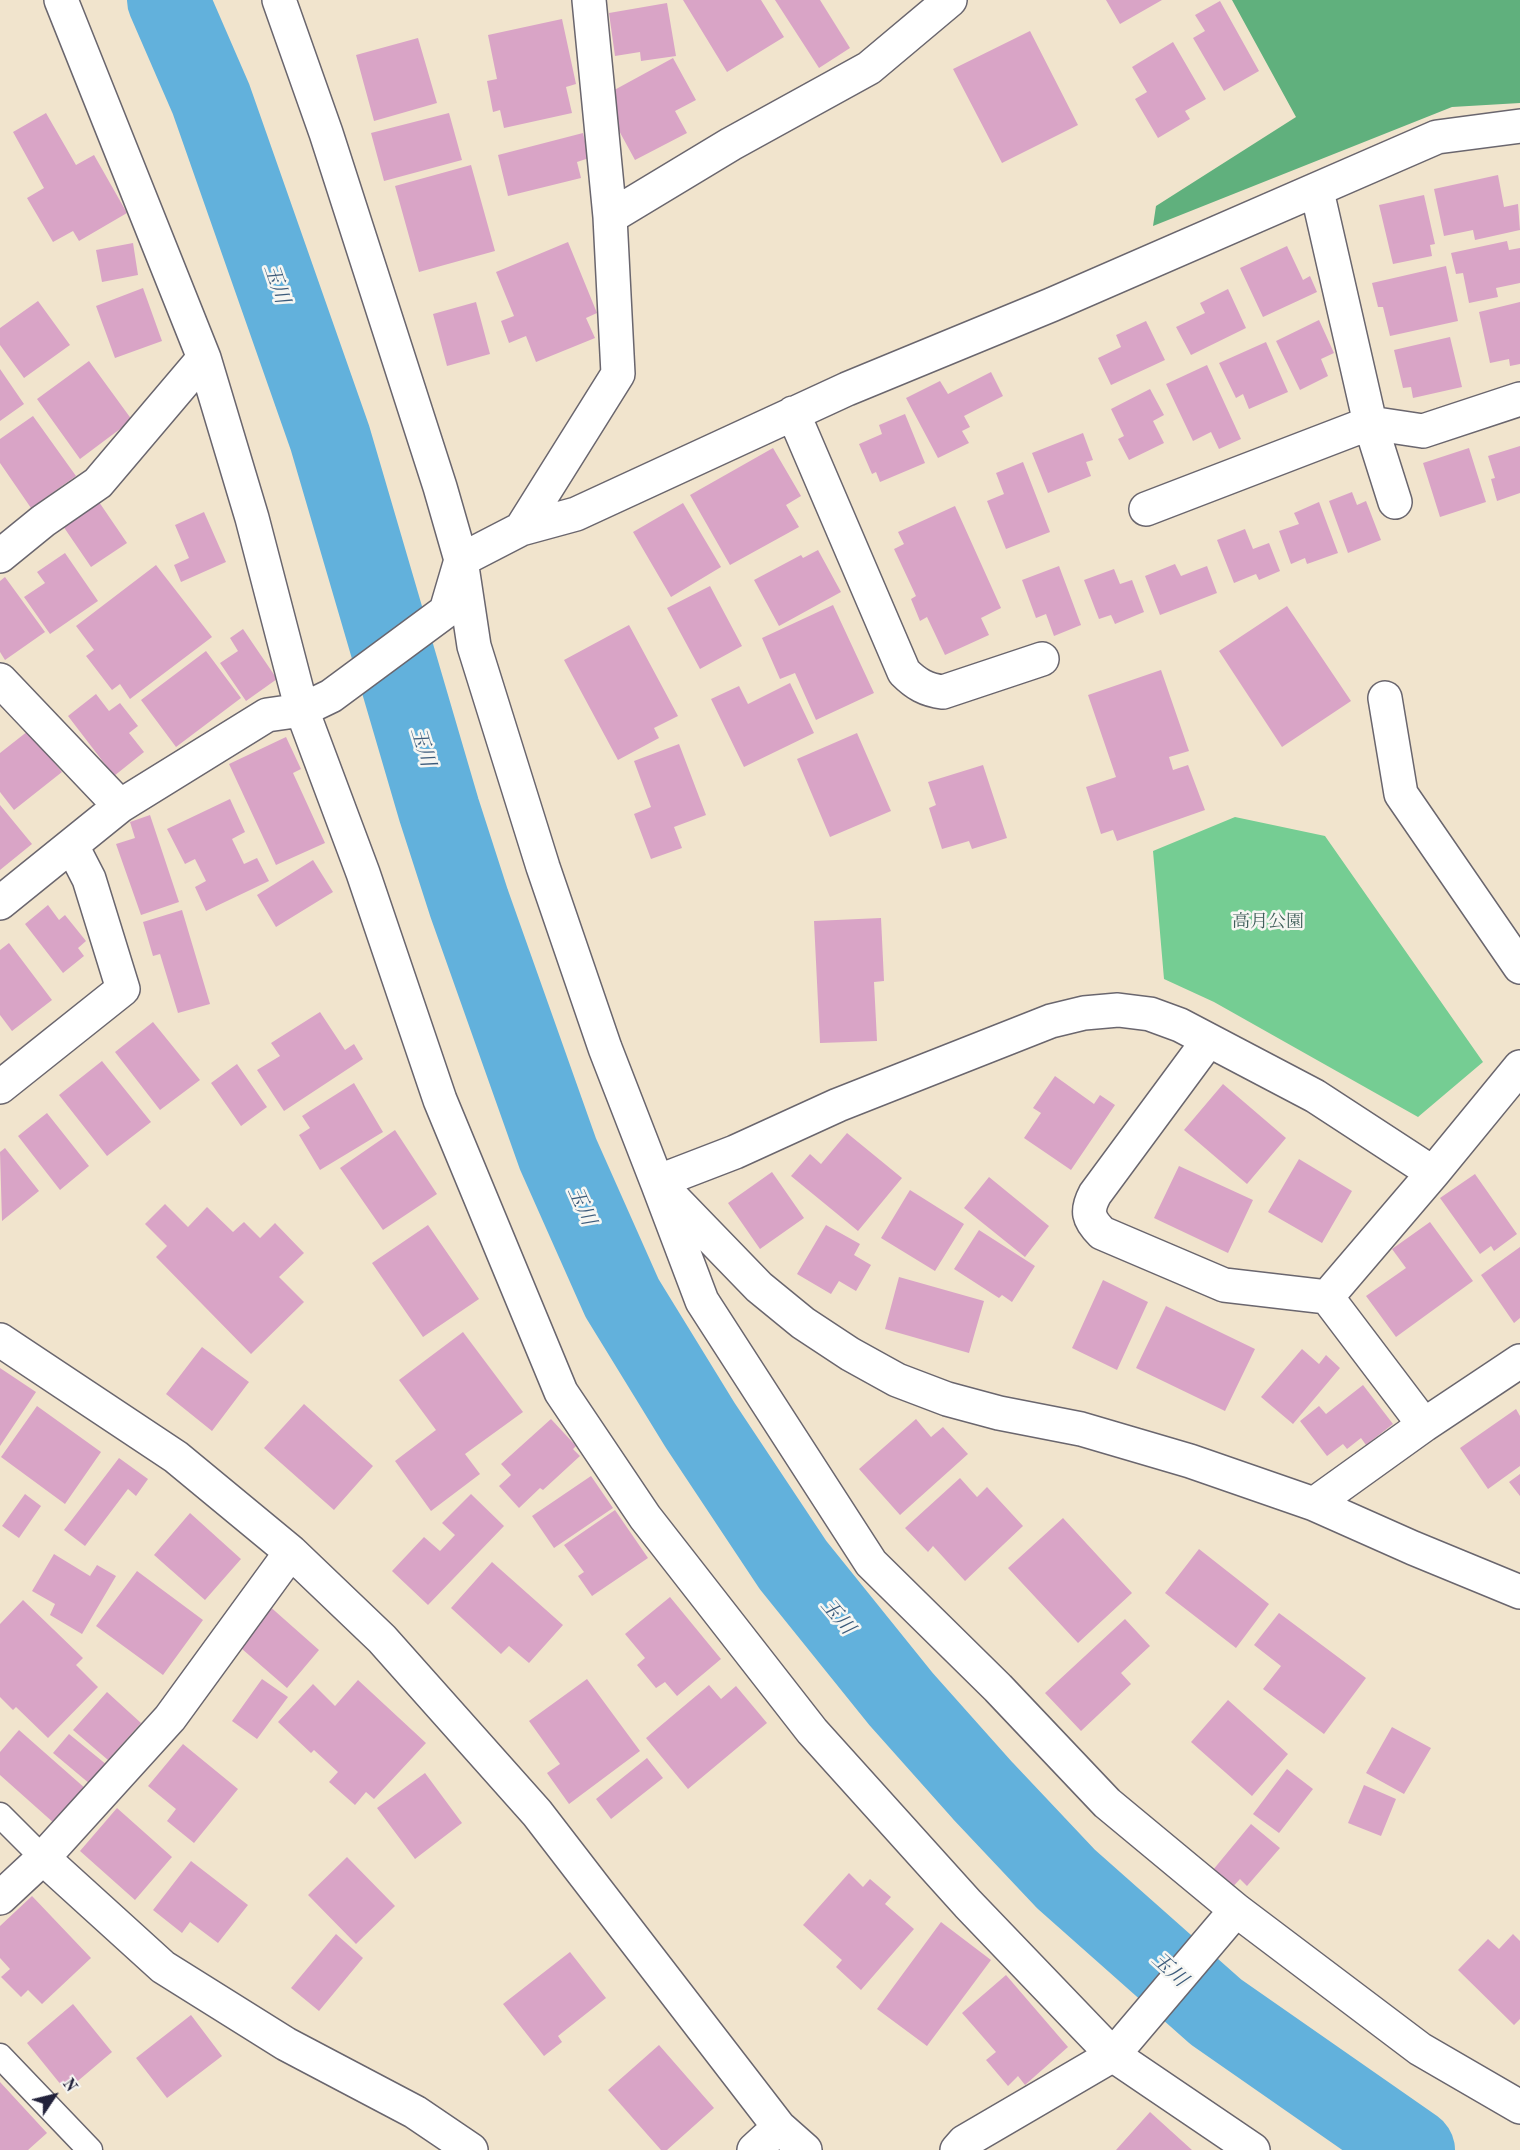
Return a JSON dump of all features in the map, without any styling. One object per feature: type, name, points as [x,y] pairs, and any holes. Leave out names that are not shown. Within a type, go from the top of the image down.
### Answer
[{"type":"street","points":[[61,0],[204,358],[252,518],[302,710],[363,873],[440,1100],[561,1392],[645,1517],[812,1731],[968,1904],[1113,2055],[1253,2150]]},
{"type":"street","points":[[279,0],[326,133],[436,476],[461,560],[474,646],[543,867],[605,1048],[702,1301],[871,1563],[998,1688],[1107,1803],[1236,1910],[1420,2049],[1520,2107]]},
{"type":"street","points":[[521,529],[618,374],[610,217],[589,0]]},
{"type":"street","points":[[610,217],[731,144],[870,68],[950,0]]},
{"type":"street","points":[[0,903],[120,806],[267,715],[302,710],[331,696],[446,611],[461,560],[521,529],[576,514],[793,413],[1317,191],[1437,137],[1520,126]]},
{"type":"street","points":[[1317,191],[1370,423],[1395,502]]},
{"type":"street","points":[[0,556],[98,483],[204,358]]},
{"type":"street","points":[[1146,509],[1370,423],[1423,431],[1520,399]]},
{"type":"street","points":[[793,413],[904,672],[911,679],[931,690],[943,692],[1041,659]]},
{"type":"street","points":[[0,680],[120,806]]},
{"type":"street","points":[[1385,698],[1401,794],[1520,967]]},
{"type":"street","points":[[0,1087],[123,989],[89,879],[72,846]]},
{"type":"street","points":[[657,1182],[735,1152],[838,1105],[1051,1021],[1084,1013],[1118,1011],[1149,1014],[1180,1025],[1315,1096],[1433,1173]]},
{"type":"street","points":[[1208,1041],[1095,1194],[1090,1203],[1089,1215],[1093,1225],[1102,1233],[1224,1285],[1327,1297],[1424,1425]]},
{"type":"street","points":[[1327,1297],[1520,1067]]},
{"type":"street","points":[[657,1182],[759,1287],[803,1323],[850,1354],[897,1380],[947,1399],[999,1413],[1081,1429],[1179,1458],[1314,1504],[1520,1592]]},
{"type":"street","points":[[0,1340],[176,1457],[291,1552],[382,1639],[537,1813],[779,2127],[805,2150]]},
{"type":"street","points":[[1314,1504],[1424,1425],[1520,1361]]},
{"type":"street","points":[[0,1898],[43,1858],[170,1718],[291,1552]]},
{"type":"street","points":[[43,1858],[164,1967],[286,2044],[415,2112],[471,2150]]},
{"type":"street","points":[[957,2150],[964,2142],[1113,2055],[1236,1910]]},
{"type":"street","points":[[754,2150],[779,2127]]},
{"type":"lane","points":[[0,1815],[43,1858]]},
{"type":"lane","points":[[0,2056],[90,2150]]},
{"type":"green space","points":[[1232,0],[1520,0],[1520,103],[1452,107],[1153,226],[1156,206],[1296,117]]},
{"type":"green space","name":"高月公園","points":[[1235,817],[1325,836],[1483,1062],[1418,1117],[1214,1002],[1164,979],[1153,851]]},
{"type":"building","points":[[683,0],[761,0],[784,37],[727,72]]},
{"type":"building","points":[[775,0],[820,0],[850,48],[819,68]]},
{"type":"building","points":[[1106,0],[1162,0],[1120,24]]},
{"type":"building","points":[[1220,1],[1259,71],[1224,91],[1193,38],[1205,31],[1195,15]]},
{"type":"building","points":[[667,3],[676,56],[641,61],[640,52],[615,56],[609,13]]},
{"type":"building","points":[[562,19],[576,84],[566,87],[572,113],[504,128],[500,110],[493,112],[487,81],[497,79],[488,35]]},
{"type":"building","points":[[1030,31],[1078,125],[1002,163],[953,69]]},
{"type":"building","points":[[418,38],[437,103],[374,121],[356,55]]},
{"type":"building","points":[[1173,42],[1206,99],[1185,111],[1190,119],[1158,138],[1135,99],[1147,92],[1132,67]]},
{"type":"building","points":[[673,58],[696,100],[675,111],[687,133],[635,160],[611,116],[617,113],[607,94]]},
{"type":"building","points":[[46,113],[76,165],[94,155],[127,213],[79,241],[73,231],[53,242],[27,198],[44,188],[13,132]]},
{"type":"building","points":[[449,113],[462,160],[384,181],[371,133]]},
{"type":"building","points":[[583,133],[589,158],[577,162],[581,178],[508,196],[498,155]]},
{"type":"building","points":[[471,165],[495,251],[419,272],[395,186]]},
{"type":"building","points":[[1498,175],[1504,207],[1518,204],[1520,230],[1475,240],[1473,230],[1444,236],[1434,189]]},
{"type":"building","points":[[1424,195],[1435,244],[1430,245],[1432,256],[1393,264],[1379,205]]},
{"type":"building","points":[[1507,241],[1509,250],[1520,248],[1520,283],[1496,288],[1498,297],[1469,303],[1463,273],[1456,274],[1451,253]]},
{"type":"building","points":[[568,242],[597,313],[586,318],[595,338],[536,362],[526,336],[509,343],[501,321],[514,316],[496,272]]},
{"type":"building","points":[[133,243],[138,275],[102,282],[96,250]]},
{"type":"building","points":[[1287,246],[1303,280],[1310,276],[1317,292],[1263,317],[1240,268]]},
{"type":"building","points":[[1446,266],[1458,321],[1390,336],[1383,307],[1378,307],[1372,283]]},
{"type":"building","points":[[143,288],[162,341],[115,358],[96,306]]},
{"type":"building","points":[[1228,289],[1246,328],[1191,355],[1176,327],[1205,313],[1200,303]]},
{"type":"building","points":[[38,301],[70,345],[24,378],[0,345],[0,328]]},
{"type":"building","points":[[476,302],[490,354],[447,366],[433,314]]},
{"type":"building","points":[[1520,302],[1520,364],[1510,366],[1509,359],[1490,363],[1479,312]]},
{"type":"building","points":[[1319,320],[1334,353],[1321,359],[1328,376],[1300,390],[1276,341]]},
{"type":"building","points":[[1146,321],[1165,360],[1111,385],[1098,358],[1121,347],[1116,335]]},
{"type":"building","points":[[1450,337],[1462,387],[1413,398],[1411,387],[1403,388],[1394,350]]},
{"type":"building","points":[[1266,342],[1288,392],[1249,409],[1243,394],[1236,398],[1219,363]]},
{"type":"building","points":[[89,361],[132,420],[80,459],[37,399]]},
{"type":"building","points":[[1207,365],[1241,439],[1219,449],[1211,432],[1193,441],[1166,384]]},
{"type":"building","points":[[0,369],[24,404],[0,421]]},
{"type":"building","points":[[991,372],[1003,396],[964,416],[970,427],[962,431],[969,443],[938,458],[906,398],[940,381],[948,394]]},
{"type":"building","points":[[1150,389],[1164,415],[1153,421],[1164,443],[1129,460],[1118,439],[1124,436],[1111,409]]},
{"type":"building","points":[[905,414],[925,463],[880,482],[876,472],[872,474],[859,444],[882,434],[879,425]]},
{"type":"building","points":[[33,416],[76,476],[31,508],[0,463],[0,439]]},
{"type":"building","points":[[1083,433],[1093,460],[1086,462],[1091,476],[1048,493],[1032,453]]},
{"type":"building","points":[[1520,446],[1520,493],[1497,501],[1491,479],[1495,478],[1488,456]]},
{"type":"building","points":[[773,448],[801,496],[786,505],[799,527],[730,565],[690,495]]},
{"type":"building","points":[[1469,448],[1486,502],[1440,517],[1423,463]]},
{"type":"building","points":[[1023,462],[1050,532],[1006,549],[987,501],[1004,494],[996,473]]},
{"type":"building","points":[[1352,492],[1357,505],[1366,501],[1381,540],[1348,553],[1329,501]]},
{"type":"building","points":[[99,502],[127,543],[91,567],[63,526]]},
{"type":"building","points":[[1319,502],[1338,553],[1307,564],[1305,558],[1291,564],[1279,531],[1299,524],[1294,513]]},
{"type":"building","points":[[683,503],[721,567],[671,597],[633,532]]},
{"type":"building","points":[[955,506],[1001,608],[981,618],[989,635],[945,655],[927,617],[920,621],[911,599],[916,596],[894,549],[904,544],[898,532]]},
{"type":"building","points":[[204,512],[226,562],[181,582],[174,565],[189,558],[175,525]]},
{"type":"building","points":[[1245,529],[1253,549],[1269,543],[1280,571],[1259,580],[1256,574],[1234,583],[1217,540]]},
{"type":"building","points":[[818,550],[841,592],[779,626],[754,580],[801,555],[803,558]]},
{"type":"building","points":[[65,553],[98,601],[50,634],[24,597],[45,583],[37,572]]},
{"type":"building","points":[[1175,564],[1181,576],[1207,566],[1217,593],[1160,615],[1145,576]]},
{"type":"building","points":[[156,565],[212,637],[130,699],[120,684],[112,690],[86,656],[94,650],[76,626]]},
{"type":"building","points":[[1059,566],[1081,625],[1054,636],[1046,614],[1036,618],[1022,580]]},
{"type":"building","points":[[1114,569],[1120,584],[1132,580],[1144,612],[1115,624],[1111,615],[1099,619],[1084,580]]},
{"type":"building","points":[[5,577],[45,632],[5,660],[0,652],[0,581]]},
{"type":"building","points":[[710,586],[742,646],[700,669],[667,608]]},
{"type":"building","points":[[833,605],[874,693],[816,720],[795,673],[780,679],[762,638]]},
{"type":"building","points":[[1287,606],[1351,701],[1282,747],[1219,651]]},
{"type":"building","points":[[629,625],[678,716],[654,728],[659,738],[618,760],[564,660]]},
{"type":"building","points":[[243,629],[277,679],[246,701],[220,663],[238,651],[230,638]]},
{"type":"building","points":[[206,651],[241,698],[176,747],[141,700]]},
{"type":"building","points":[[1161,670],[1189,751],[1169,757],[1173,770],[1188,765],[1205,810],[1117,841],[1113,830],[1101,834],[1086,787],[1116,777],[1088,695]]},
{"type":"building","points":[[790,683],[814,733],[744,767],[711,699],[739,686],[748,704]]},
{"type":"building","points":[[96,694],[109,711],[120,703],[138,726],[129,733],[144,752],[114,776],[68,716]]},
{"type":"building","points":[[28,731],[62,772],[14,810],[0,792],[0,753]]},
{"type":"building","points":[[857,733],[891,811],[830,837],[797,759]]},
{"type":"building","points":[[286,737],[301,769],[293,773],[325,843],[276,865],[229,764]]},
{"type":"building","points":[[679,744],[706,815],[674,827],[682,848],[651,859],[634,814],[651,807],[634,761]]},
{"type":"building","points":[[983,765],[1007,838],[972,849],[969,841],[942,849],[929,808],[936,805],[928,782]]},
{"type":"building","points":[[230,799],[245,832],[232,839],[244,864],[257,858],[269,881],[206,911],[195,887],[206,881],[195,859],[185,864],[167,829]]},
{"type":"building","points":[[0,805],[32,844],[0,870]]},
{"type":"building","points":[[150,815],[179,902],[141,915],[116,844],[135,838],[130,822]]},
{"type":"building","points":[[313,860],[333,892],[276,927],[257,895]]},
{"type":"building","points":[[48,905],[59,920],[65,915],[86,941],[78,948],[84,956],[63,973],[25,924]]},
{"type":"building","points":[[182,910],[210,1004],[178,1013],[160,954],[153,956],[143,922]]},
{"type":"building","points":[[881,918],[884,981],[874,982],[877,1041],[820,1043],[814,921]]},
{"type":"building","points":[[9,943],[52,1000],[12,1031],[0,1015],[0,950]]},
{"type":"building","points":[[320,1012],[345,1050],[354,1044],[363,1059],[284,1111],[257,1070],[280,1056],[271,1043]]},
{"type":"building","points":[[153,1022],[200,1080],[160,1110],[115,1052]]},
{"type":"building","points":[[102,1061],[151,1122],[107,1156],[59,1095]]},
{"type":"building","points":[[237,1064],[267,1107],[241,1126],[211,1083]]},
{"type":"building","points":[[1055,1076],[1094,1104],[1100,1095],[1115,1105],[1071,1170],[1024,1138],[1041,1113],[1033,1108]]},
{"type":"building","points":[[354,1083],[383,1132],[320,1170],[299,1135],[310,1128],[302,1116]]},
{"type":"building","points":[[1223,1084],[1286,1138],[1247,1184],[1184,1130]]},
{"type":"building","points":[[47,1113],[89,1166],[60,1190],[18,1136]]},
{"type":"building","points":[[395,1130],[437,1194],[383,1230],[340,1168]]},
{"type":"building","points":[[847,1133],[902,1178],[858,1231],[791,1176],[810,1154],[821,1164]]},
{"type":"building","points":[[5,1148],[39,1191],[2,1221],[0,1152]]},
{"type":"building","points":[[1299,1159],[1352,1191],[1322,1243],[1268,1212]]},
{"type":"building","points":[[1179,1166],[1253,1200],[1228,1253],[1154,1218]]},
{"type":"building","points":[[772,1172],[804,1218],[760,1249],[728,1203]]},
{"type":"building","points":[[1475,1174],[1517,1234],[1494,1251],[1491,1246],[1480,1254],[1440,1198]]},
{"type":"building","points":[[989,1177],[1049,1226],[1025,1257],[964,1208]]},
{"type":"building","points":[[910,1190],[964,1224],[935,1271],[881,1238]]},
{"type":"building","points":[[165,1204],[188,1227],[207,1207],[233,1232],[244,1222],[260,1238],[275,1223],[304,1253],[279,1277],[304,1302],[251,1354],[156,1257],[167,1246],[145,1224]]},
{"type":"building","points":[[1430,1222],[1473,1281],[1396,1337],[1366,1296],[1406,1268],[1392,1249]]},
{"type":"building","points":[[428,1225],[479,1299],[423,1337],[372,1263]]},
{"type":"building","points":[[826,1225],[860,1244],[854,1255],[871,1265],[856,1291],[839,1281],[831,1294],[797,1274]]},
{"type":"building","points":[[979,1230],[1035,1266],[1012,1302],[1002,1295],[999,1298],[954,1269]]},
{"type":"building","points":[[1520,1247],[1520,1318],[1514,1323],[1481,1275]]},
{"type":"building","points":[[899,1277],[984,1301],[969,1353],[885,1329]]},
{"type":"building","points":[[1103,1280],[1148,1302],[1117,1370],[1072,1348]]},
{"type":"building","points":[[1166,1306],[1255,1349],[1225,1411],[1136,1368]]},
{"type":"building","points":[[463,1332],[523,1412],[465,1454],[480,1474],[431,1511],[395,1461],[436,1430],[399,1380]]},
{"type":"building","points":[[202,1347],[249,1382],[212,1431],[166,1394]]},
{"type":"building","points":[[1302,1349],[1319,1364],[1326,1355],[1340,1368],[1293,1424],[1261,1397]]},
{"type":"building","points":[[0,1368],[36,1392],[0,1446]]},
{"type":"building","points":[[1363,1385],[1393,1424],[1366,1445],[1361,1438],[1347,1449],[1343,1444],[1327,1456],[1300,1421],[1319,1406],[1326,1414]]},
{"type":"building","points":[[304,1404],[373,1466],[334,1510],[264,1448]]},
{"type":"building","points":[[37,1406],[101,1452],[65,1504],[1,1457]]},
{"type":"building","points":[[1516,1409],[1520,1416],[1520,1466],[1488,1489],[1460,1448]]},
{"type":"building","points":[[551,1419],[576,1446],[573,1449],[580,1456],[543,1490],[540,1488],[519,1508],[499,1486],[511,1475],[501,1464]]},
{"type":"building","points":[[916,1419],[931,1437],[943,1427],[968,1454],[900,1515],[859,1469]]},
{"type":"building","points":[[119,1458],[148,1479],[136,1496],[128,1489],[85,1546],[64,1530]]},
{"type":"building","points":[[1520,1474],[1520,1496],[1509,1482]]},
{"type":"building","points":[[591,1476],[613,1508],[554,1548],[532,1516]]},
{"type":"building","points":[[960,1478],[977,1497],[987,1487],[1023,1526],[965,1581],[933,1546],[928,1552],[905,1528]]},
{"type":"building","points":[[25,1494],[41,1506],[19,1538],[2,1526]]},
{"type":"building","points":[[471,1494],[504,1526],[428,1605],[392,1571],[424,1537],[440,1551],[455,1535],[442,1523]]},
{"type":"building","points":[[615,1510],[648,1558],[592,1596],[578,1576],[584,1572],[564,1545]]},
{"type":"building","points":[[190,1513],[241,1559],[205,1600],[154,1555]]},
{"type":"building","points":[[1063,1518],[1132,1593],[1078,1643],[1008,1568]]},
{"type":"building","points":[[1199,1549],[1269,1604],[1236,1648],[1165,1593]]},
{"type":"building","points":[[54,1554],[90,1576],[97,1565],[116,1576],[82,1634],[50,1615],[55,1604],[32,1591]]},
{"type":"building","points":[[492,1562],[563,1625],[529,1663],[509,1646],[501,1654],[451,1608]]},
{"type":"building","points":[[137,1571],[203,1620],[163,1675],[96,1626]]},
{"type":"building","points":[[670,1597],[721,1659],[677,1696],[665,1682],[656,1688],[637,1665],[645,1658],[625,1634]]},
{"type":"building","points":[[23,1600],[83,1658],[76,1665],[98,1687],[48,1738],[16,1707],[13,1710],[0,1697],[0,1624]]},
{"type":"building","points":[[267,1604],[319,1650],[287,1688],[234,1642]]},
{"type":"building","points":[[1279,1613],[1366,1678],[1324,1734],[1263,1689],[1281,1666],[1254,1645]]},
{"type":"building","points":[[1125,1619],[1150,1646],[1121,1673],[1131,1684],[1081,1731],[1045,1693]]},
{"type":"building","points":[[262,1679],[288,1697],[257,1739],[232,1721]]},
{"type":"building","points":[[587,1679],[640,1751],[569,1804],[547,1773],[560,1764],[529,1721]]},
{"type":"building","points":[[358,1680],[426,1743],[374,1799],[366,1792],[355,1805],[329,1782],[338,1772],[314,1750],[311,1753],[278,1722],[313,1684],[335,1706]]},
{"type":"building","points":[[709,1685],[721,1699],[736,1686],[767,1723],[688,1789],[646,1738]]},
{"type":"building","points":[[107,1692],[141,1723],[108,1760],[73,1730]]},
{"type":"building","points":[[1228,1700],[1288,1754],[1252,1796],[1191,1742]]},
{"type":"building","points":[[1392,1727],[1431,1748],[1404,1794],[1366,1773]]},
{"type":"building","points":[[19,1730],[86,1789],[55,1824],[0,1775],[0,1752]]},
{"type":"building","points":[[69,1734],[107,1765],[90,1784],[53,1753]]},
{"type":"building","points":[[183,1744],[238,1789],[194,1843],[167,1821],[176,1809],[148,1786]]},
{"type":"building","points":[[647,1758],[663,1778],[611,1819],[596,1799]]},
{"type":"building","points":[[1287,1769],[1313,1789],[1279,1833],[1253,1814]]},
{"type":"building","points":[[425,1773],[462,1823],[415,1859],[377,1808]]},
{"type":"building","points":[[1364,1785],[1396,1799],[1381,1836],[1348,1823]]},
{"type":"building","points":[[117,1808],[172,1857],[135,1900],[80,1851]]},
{"type":"building","points":[[1251,1824],[1280,1848],[1247,1886],[1240,1879],[1228,1892],[1208,1876]]},
{"type":"building","points":[[347,1857],[395,1906],[356,1944],[308,1895]]},
{"type":"building","points":[[191,1861],[248,1905],[218,1943],[190,1922],[182,1933],[153,1910]]},
{"type":"building","points":[[849,1873],[863,1887],[870,1879],[891,1897],[885,1904],[914,1929],[861,1990],[836,1967],[842,1960],[803,1925]]},
{"type":"building","points":[[32,1896],[91,1958],[42,2004],[28,1990],[21,1997],[1,1977],[10,1969],[0,1958],[0,1926]]},
{"type":"building","points":[[941,1922],[991,1960],[927,2046],[877,2009]]},
{"type":"building","points":[[336,1934],[363,1958],[319,2011],[291,1988]]},
{"type":"building","points":[[1513,1934],[1520,1941],[1520,2019],[1514,2025],[1458,1970],[1488,1939],[1499,1949]]},
{"type":"building","points":[[570,1952],[606,1998],[558,2036],[562,2042],[544,2056],[503,2004]]},
{"type":"building","points":[[1006,1975],[1068,2047],[1025,2085],[1018,2076],[1008,2086],[986,2060],[996,2052],[962,2013]]},
{"type":"building","points":[[73,2004],[112,2052],[66,2091],[27,2043]]},
{"type":"building","points":[[191,2015],[222,2056],[167,2098],[136,2058]]},
{"type":"building","points":[[659,2045],[714,2108],[667,2150],[661,2150],[608,2090]]},
{"type":"building","points":[[0,2082],[47,2133],[28,2150],[0,2150]]},
{"type":"building","points":[[1150,2112],[1192,2150],[1116,2150]]},
{"type":"waterway","name":"玉川","points":[[168,0],[211,99],[330,438],[439,810],[469,903],[558,1154],[622,1298],[700,1425],[793,1565],[901,1699],[983,1791],[1066,1879],[1216,2012],[1414,2150]]}]
